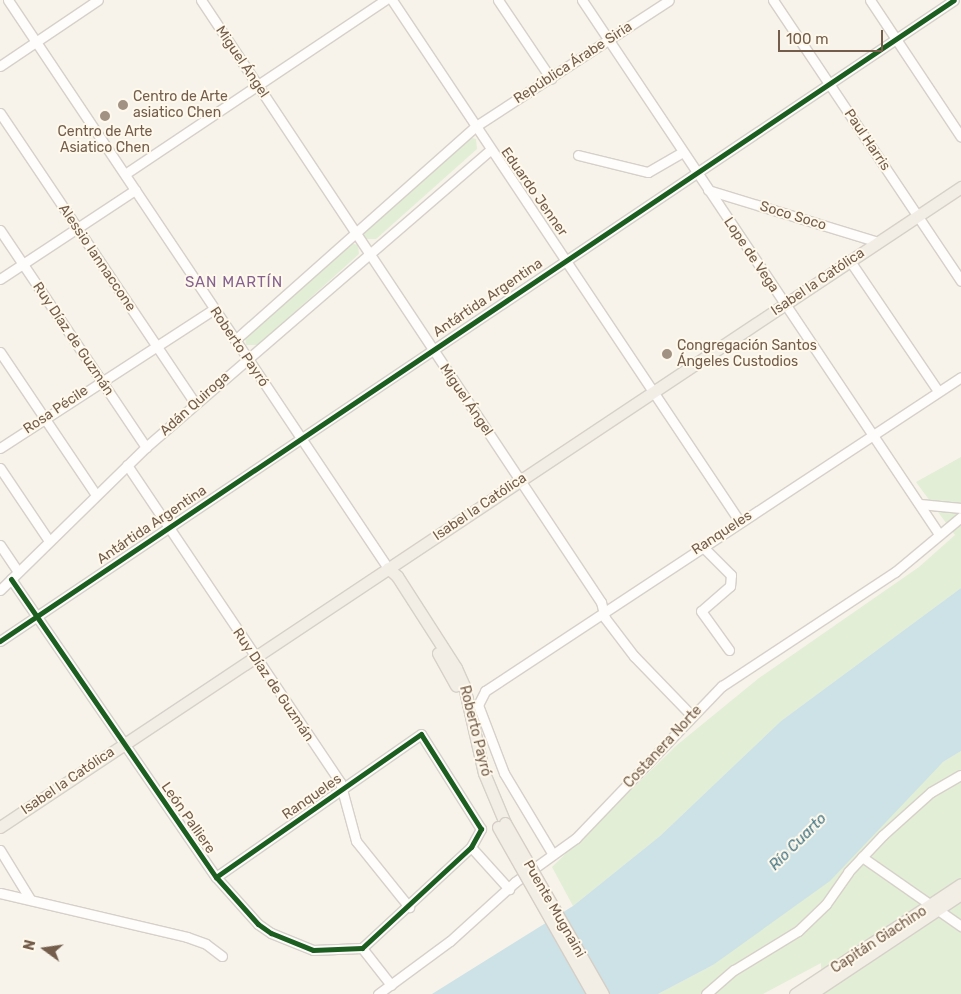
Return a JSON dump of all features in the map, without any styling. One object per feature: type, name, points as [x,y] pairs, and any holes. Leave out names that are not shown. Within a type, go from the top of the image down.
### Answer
[{"type":"main road","name":"Isabel la Católica","points":[[0,827],[961,187]]},
{"type":"main road","name":"Roberto Payró","points":[[388,568],[392,580],[457,689],[477,776],[501,825]]},
{"type":"main road","name":"Puente Mugnaini","points":[[501,825],[593,994]]},
{"type":"main road","name":"Puente Mugnaini","points":[[501,825],[603,994]]},
{"type":"main road","name":"Capitán Giachino","points":[[934,909],[961,884]]},
{"type":"main road","name":"Capitán Giachino","points":[[803,993],[934,909],[961,894]]},
{"type":"street","name":"Roberto Payró","points":[[8,0],[388,568]]},
{"type":"street","points":[[0,66],[98,0]]},
{"type":"street","name":"Miguel Ángel","points":[[201,0],[601,602],[603,611],[634,656],[692,715]]},
{"type":"street","points":[[125,174],[385,0]]},
{"type":"street","name":"Eduardo Jenner","points":[[392,0],[490,150],[567,259],[740,522]]},
{"type":"street","points":[[498,0],[551,79]]},
{"type":"street","name":"Lope de Vega","points":[[582,0],[784,305],[874,434],[939,534]]},
{"type":"street","name":"República Árabe Siria","points":[[476,126],[551,79],[669,0]]},
{"type":"street","name":"Paul Harris","points":[[773,0],[961,281]]},
{"type":"street","points":[[870,0],[961,137]]},
{"type":"street","name":"Antártida Argentina","points":[[36,618],[301,437],[954,0]]},
{"type":"street","name":"Alessio Iannaccone","points":[[0,113],[195,403]]},
{"type":"street","points":[[235,340],[476,126]]},
{"type":"street","name":"Adán Quiroga","points":[[0,590],[146,447],[195,403],[370,255],[490,150]]},
{"type":"street","points":[[578,155],[648,172],[682,152]]},
{"type":"street","points":[[0,279],[135,190]]},
{"type":"street","name":"Soco Soco","points":[[708,190],[878,242]]},
{"type":"street","name":"Ruy Díaz de Guzmán","points":[[0,230],[146,447]]},
{"type":"street","points":[[850,261],[938,391]]},
{"type":"street","name":"Rosa Pécile","points":[[0,448],[155,344],[214,309]]},
{"type":"street","points":[[0,352],[96,495]]},
{"type":"street","name":"Ranqueles","points":[[552,853],[504,773],[478,705],[485,691],[603,611],[961,376]]},
{"type":"street","name":"Ruy Díaz de Guzmán","points":[[127,466],[343,790],[346,811],[356,841],[410,907]]},
{"type":"street","points":[[0,468],[49,541]]},
{"type":"street","points":[[920,504],[961,508]]},
{"type":"street","name":"Costanera Norte","points":[[378,994],[450,941],[552,853],[582,832],[692,715],[722,686],[895,572],[961,517]]},
{"type":"street","points":[[0,545],[18,572]]},
{"type":"street","points":[[702,546],[731,575],[730,586],[701,611],[729,650]]},
{"type":"street","name":"León Palliere","points":[[11,579],[123,745],[216,877],[258,924],[284,940],[313,950],[362,948]]},
{"type":"street","points":[[0,641],[36,618]]},
{"type":"street","name":"Ranqueles","points":[[216,877],[421,734],[479,824],[480,836],[471,847]]},
{"type":"street","points":[[706,994],[734,970],[798,931],[826,904],[862,858],[931,792],[961,774]]},
{"type":"street","points":[[391,985],[362,948],[410,907],[471,847],[509,889]]},
{"type":"street","points":[[0,850],[30,899]]},
{"type":"street","points":[[862,858],[961,926]]},
{"type":"street","points":[[0,893],[198,940],[222,956]]},
{"type":"green space","points":[[468,137],[476,139],[477,149],[376,239],[364,239],[364,229]]},
{"type":"green space","points":[[350,243],[358,245],[359,254],[258,345],[246,345],[245,334]]},
{"type":"green space","points":[[961,457],[961,588],[781,721],[660,836],[573,906],[552,867],[677,745],[759,678],[919,567],[955,535],[916,482]]},
{"type":"green space","points":[[961,751],[961,994],[822,994],[821,963],[763,994],[658,994],[713,965],[943,762]]},
{"type":"water","name":"Río Cuarto","points":[[961,588],[961,751],[943,762],[830,881],[713,965],[658,994],[432,994],[573,906],[660,836],[781,721]]},
{"type":"cycle path","points":[[0,641],[954,0]]},
{"type":"cycle path","points":[[11,579],[216,877],[258,924],[271,933],[313,950],[362,948],[471,847],[481,829],[421,734],[216,877]]},
{"type":"place","name":"Centro de Arte asiatico Chen","points":[[123,105]]},
{"type":"place","name":"Centro de Arte Asiatico Chen","points":[[105,116]]},
{"type":"place","name":"Congregación Santos Ángeles Custodios","points":[[667,354]]},
{"type":"district","name":"SAN MARTÍN","points":[[234,283]]}]
